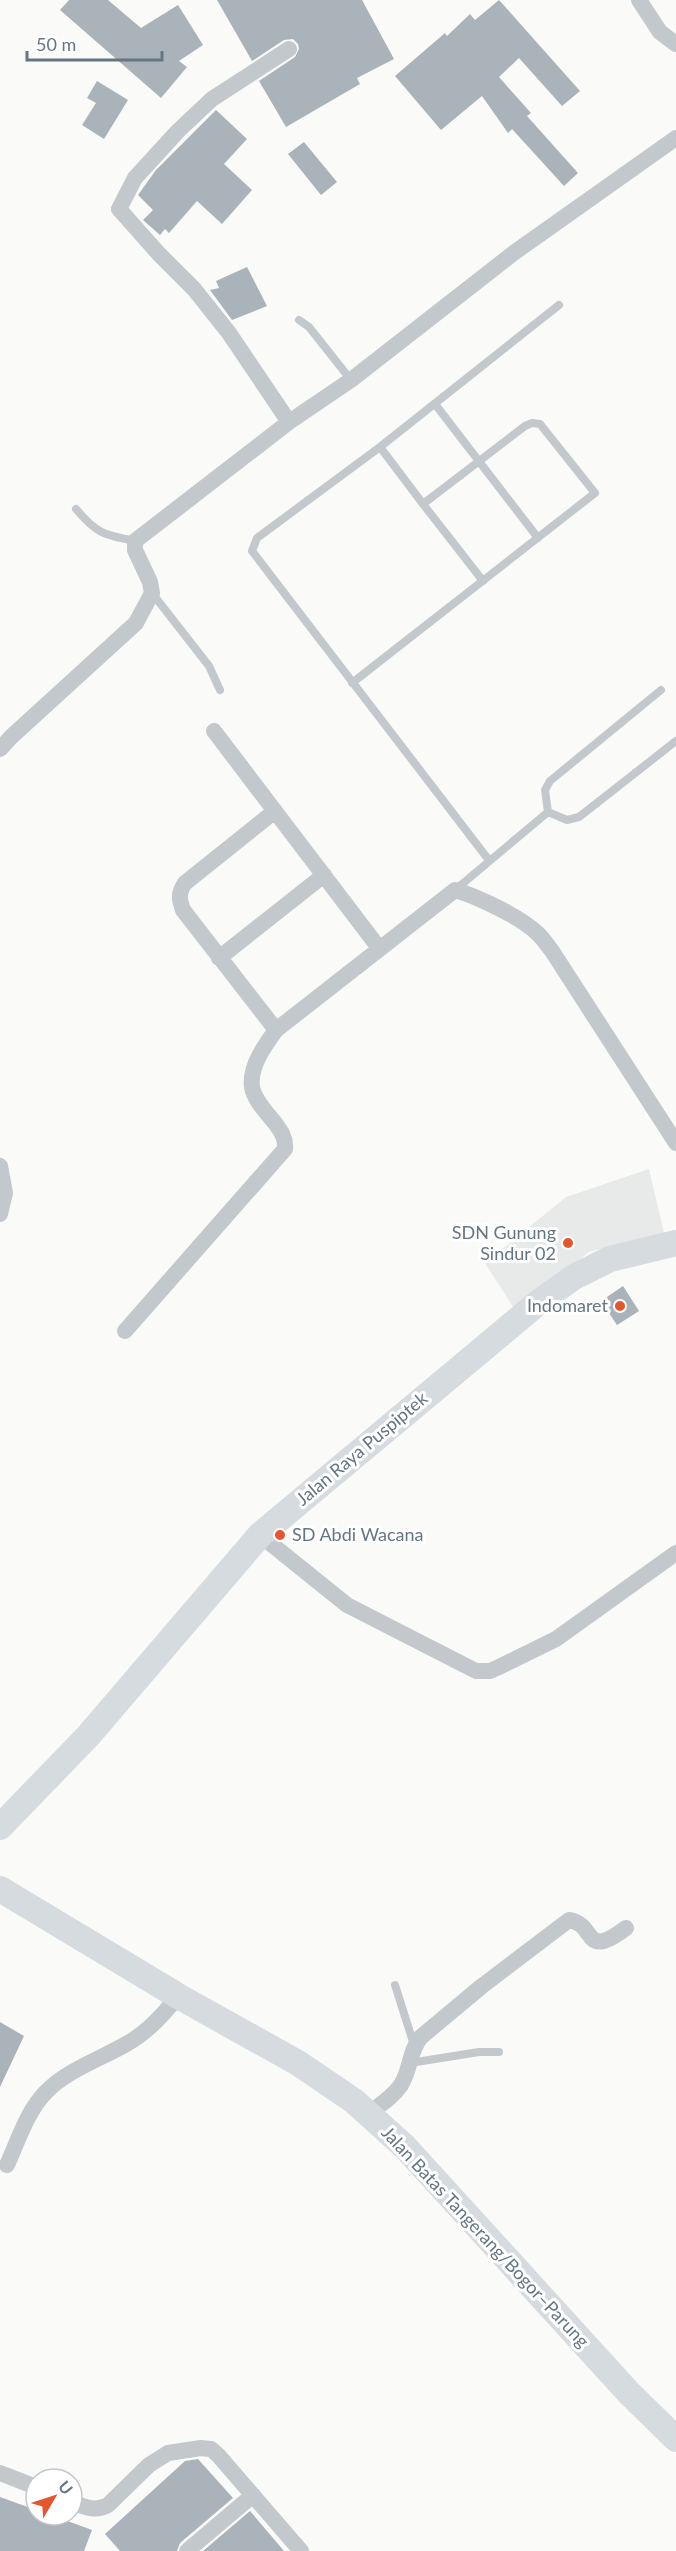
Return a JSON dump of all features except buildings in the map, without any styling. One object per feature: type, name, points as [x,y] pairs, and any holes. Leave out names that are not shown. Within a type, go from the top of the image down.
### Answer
[{"type":"main road","name":"Jalan Raya Puspiptek","points":[[0,1827],[88,1736],[260,1535],[539,1302],[574,1277],[610,1259],[676,1243]]},
{"type":"main road","name":"Jalan Batas Tangerang/Bogor–Parung","points":[[0,1889],[178,1996],[298,2063],[369,2113],[405,2147],[629,2392],[676,2439]]},
{"type":"street","points":[[639,0],[660,32],[676,44]]},
{"type":"street","points":[[289,49],[212,99],[135,178],[119,208],[159,254],[194,289],[229,333],[289,422]]},
{"type":"street","points":[[0,749],[136,622],[152,593],[150,582],[135,550],[135,541],[289,422],[351,380],[515,252],[676,138]]},
{"type":"street","points":[[213,731],[379,948]]},
{"type":"street","points":[[275,811],[185,883],[179,892],[183,910],[276,1030]]},
{"type":"street","points":[[219,958],[324,875]]},
{"type":"street","points":[[125,1331],[285,1149],[286,1141],[282,1132],[258,1100],[252,1086],[258,1058],[276,1030],[455,890],[469,894],[514,916],[537,932],[552,951],[676,1143]]},
{"type":"street","points":[[0,1166],[5,1193],[0,1214]]},
{"type":"street","points":[[260,1535],[347,1605],[477,1671],[490,1671],[556,1639],[676,1553]]},
{"type":"street","points":[[369,2113],[394,2094],[401,2085],[414,2046],[421,2037],[482,1986],[569,1920],[577,1922],[590,1938],[599,1942],[608,1940],[626,1928]]},
{"type":"street","points":[[7,2165],[37,2103],[46,2092],[57,2082],[131,2042],[163,2015],[178,1996]]},
{"type":"street","points":[[84,2506],[100,2509],[108,2505],[158,2459],[168,2453],[201,2448],[211,2449],[301,2551]]},
{"type":"street","points":[[0,2473],[24,2482]]},
{"type":"street","points":[[188,2551],[253,2495]]},
{"type":"lane","points":[[488,860],[252,551],[257,538],[380,447],[559,305]]},
{"type":"lane","points":[[299,320],[309,327],[351,380]]},
{"type":"lane","points":[[435,404],[538,538]]},
{"type":"lane","points":[[352,683],[595,493],[540,424],[532,423],[423,504]]},
{"type":"lane","points":[[380,447],[483,581]]},
{"type":"lane","points":[[76,509],[98,533],[107,537],[135,541]]},
{"type":"lane","points":[[152,593],[209,666],[220,690]]},
{"type":"lane","points":[[548,812],[545,790],[550,782],[661,690]]},
{"type":"lane","points":[[548,812],[567,820],[579,817],[676,741]]},
{"type":"lane","points":[[455,890],[548,812]]},
{"type":"lane","points":[[395,1985],[414,2046]]},
{"type":"lane","points":[[409,2063],[479,2052],[499,2052]]},
{"type":"shaded area","name":"SDN Gunung Sindur 02","points":[[649,1169],[664,1233],[589,1252],[515,1310],[485,1263],[566,1197]]},
{"type":"place","name":"SDN Gunung Sindur 02","points":[[568,1243]]},
{"type":"place","name":"Indomaret","points":[[620,1306]]},
{"type":"place","name":"SD Abdi Wacana","points":[[280,1535]]}]
